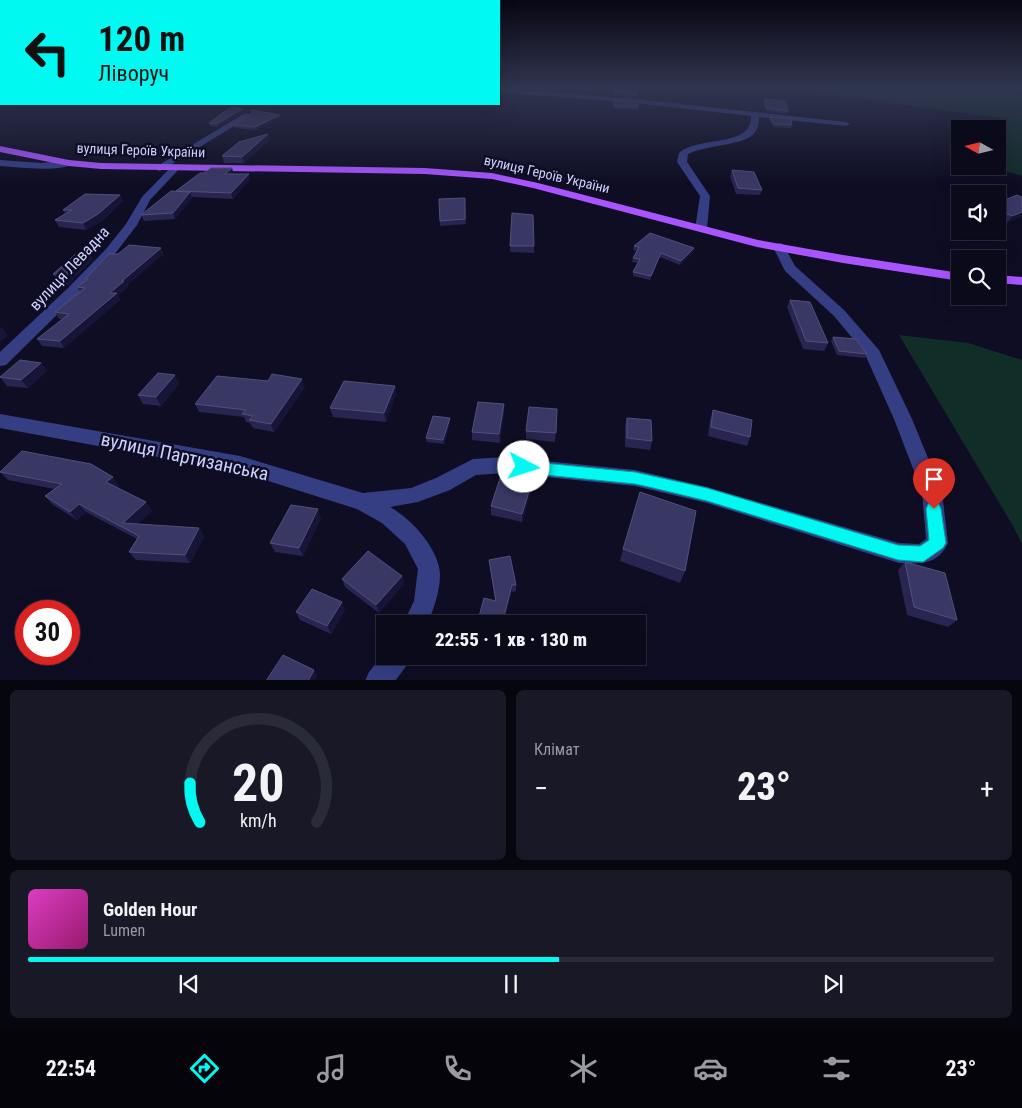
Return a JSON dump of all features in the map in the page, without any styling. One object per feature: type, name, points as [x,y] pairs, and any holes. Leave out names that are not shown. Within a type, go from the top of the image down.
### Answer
[{"type":"main road","name":"вулиця Героїв України","points":[[0,149],[69,163],[159,168],[425,171],[492,176],[780,248],[951,275]]},
{"type":"main road","points":[[1006,280],[1022,281]]},
{"type":"street","points":[[159,168],[240,120]]},
{"type":"street","points":[[701,229],[705,196],[682,162],[684,153],[694,148],[746,136],[752,131],[756,120]]},
{"type":"street","points":[[807,120],[846,124]]},
{"type":"street","points":[[0,163],[42,166],[69,163]]},
{"type":"street","name":"вулиця Левадна","points":[[0,360],[73,291],[110,252],[131,225],[146,199],[175,168]]},
{"type":"street","points":[[363,502],[410,496],[443,484],[473,467],[515,466],[635,478],[707,495],[898,553],[923,554],[938,543],[932,492],[903,419],[871,350],[839,314],[790,268],[780,248]]},
{"type":"street","name":"вулиця Партизанська","points":[[0,421],[240,464],[363,502],[389,517],[412,537],[429,568],[425,603],[419,615]]},
{"type":"street","points":[[378,680],[390,665]]},
{"type":"green space","points":[[1009,120],[1022,120],[1022,176],[1006,171],[1006,121]]},
{"type":"green space","points":[[899,335],[968,343],[1022,360],[1022,544],[1013,526]]},
{"type":"building","points":[[213,120],[224,120],[217,124],[209,123]]},
{"type":"building","points":[[242,120],[270,120],[255,127],[233,125]]},
{"type":"building","points":[[772,120],[791,120],[792,125],[774,124]]},
{"type":"building","points":[[268,134],[242,157],[222,156],[239,142]]},
{"type":"building","points":[[211,168],[232,168],[225,174],[249,174],[231,193],[176,191],[200,173],[204,173]]},
{"type":"building","points":[[732,170],[754,172],[762,190],[738,188]]},
{"type":"building","points":[[171,191],[190,192],[173,213],[141,215]]},
{"type":"building","points":[[85,194],[120,195],[98,214],[83,223],[55,220],[72,210],[63,210]]},
{"type":"building","points":[[1017,195],[1022,197],[1022,212],[1012,216],[1006,213],[1006,200]]},
{"type":"building","points":[[465,198],[465,219],[440,221],[439,199]]},
{"type":"building","points":[[512,213],[533,215],[534,246],[510,246]]},
{"type":"building","points":[[650,233],[694,248],[681,261],[661,253],[651,276],[633,272],[640,259],[633,258],[639,247],[634,246]]},
{"type":"building","points":[[129,245],[161,248],[110,293],[117,293],[60,341],[37,339],[69,314],[55,312],[85,288],[77,287],[88,279],[85,279],[109,254],[118,254]]},
{"type":"building","points":[[77,253],[90,253],[64,278],[61,278],[65,274],[53,274]]},
{"type":"building","points":[[790,300],[810,302],[828,343],[806,341]]},
{"type":"building","points":[[833,337],[856,339],[867,354],[839,351]]},
{"type":"building","points":[[20,360],[41,363],[21,380],[0,377]]},
{"type":"building","points":[[158,373],[175,375],[156,397],[138,395]]},
{"type":"building","points":[[272,374],[302,379],[271,424],[249,420],[253,416],[242,414],[246,410],[195,404],[217,376],[268,381]]},
{"type":"building","points":[[344,381],[395,386],[384,413],[330,408]]},
{"type":"building","points":[[478,402],[504,404],[499,434],[472,432]]},
{"type":"building","points":[[529,407],[557,409],[556,433],[526,431]]},
{"type":"building","points":[[713,410],[752,420],[750,437],[711,427]]},
{"type":"building","points":[[433,416],[450,418],[443,440],[426,438]]},
{"type":"building","points":[[627,418],[651,420],[652,441],[627,438]]},
{"type":"building","points":[[22,451],[91,464],[113,477],[106,482],[146,502],[123,523],[199,528],[185,555],[129,552],[139,536],[79,504],[70,512],[45,496],[62,484],[0,472]]},
{"type":"building","points":[[501,475],[532,482],[522,514],[491,506]]},
{"type":"building","points":[[640,492],[696,511],[685,571],[623,549]]},
{"type":"building","points":[[291,505],[318,509],[299,548],[270,543]]},
{"type":"building","points":[[368,551],[402,576],[376,605],[342,579]]},
{"type":"building","points":[[510,556],[516,585],[512,585],[504,615],[479,615],[484,598],[496,601],[489,560]]},
{"type":"building","points":[[905,562],[945,573],[957,620],[914,607]]},
{"type":"building","points":[[312,589],[342,602],[327,626],[296,612]]},
{"type":"building","points":[[283,655],[314,670],[309,680],[267,680]]},
{"type":"route","points":[[524,467],[635,478],[653,482],[707,495],[898,553],[923,554],[938,543],[934,509]]}]
